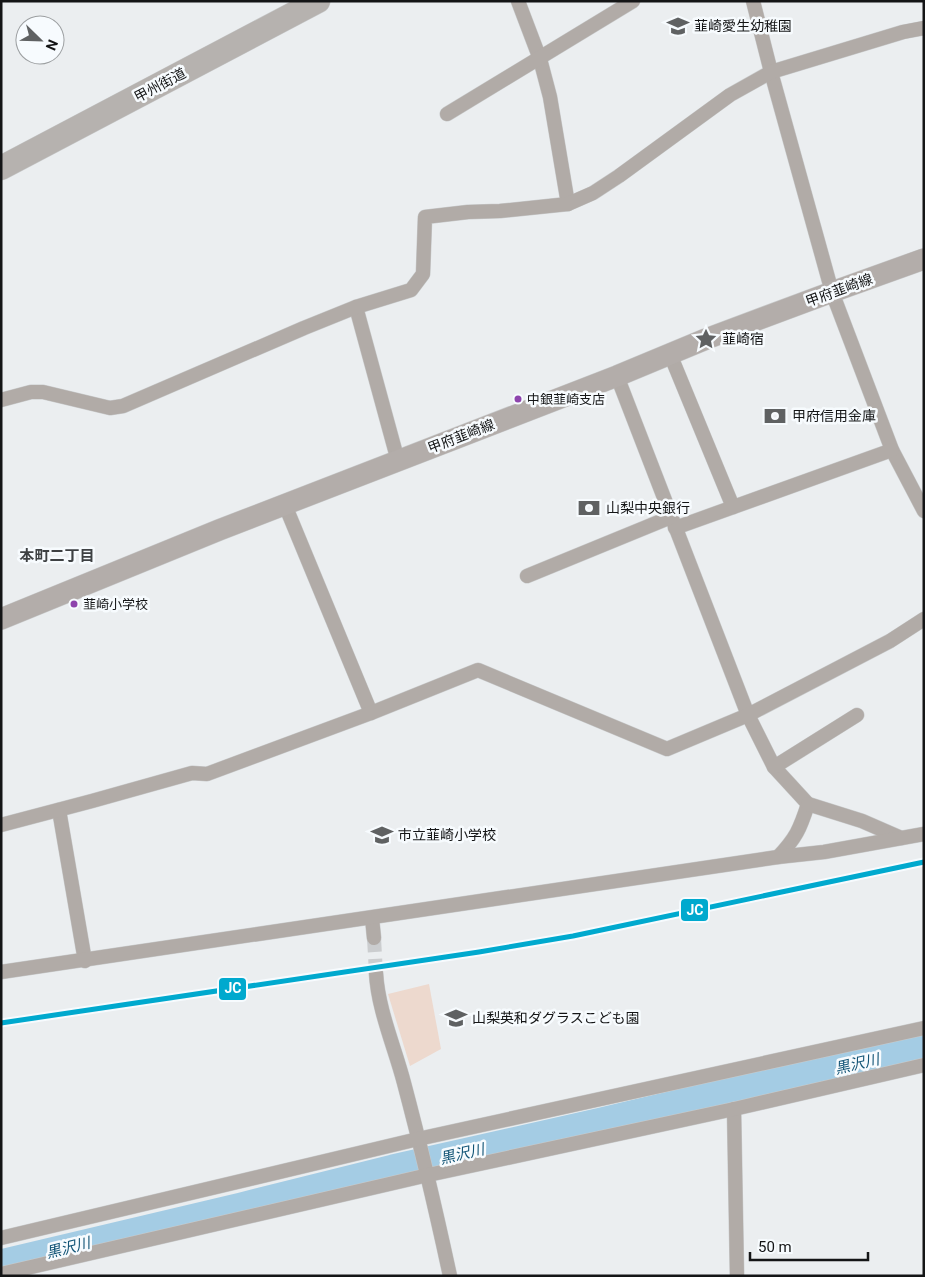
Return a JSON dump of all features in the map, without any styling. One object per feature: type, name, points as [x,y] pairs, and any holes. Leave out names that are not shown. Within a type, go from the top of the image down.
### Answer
[{"type":"highway","name":"甲州街道","points":[[1,168],[318,1]]},
{"type":"main road","name":"甲府韮崎線","points":[[1,619],[285,504],[716,336],[924,259]]},
{"type":"street","points":[[518,1],[540,59],[550,97],[568,204]]},
{"type":"street","points":[[447,114],[633,1]]},
{"type":"street","points":[[753,1],[832,292],[892,450],[924,511]]},
{"type":"street","points":[[1,400],[31,392],[43,392],[110,408],[123,406],[356,307],[411,290],[424,274],[425,218],[468,212],[500,211],[568,204],[593,193],[730,95],[771,72],[903,32],[924,28]]},
{"type":"street","points":[[356,307],[398,461]]},
{"type":"street","points":[[670,354],[733,507]]},
{"type":"street","points":[[617,376],[748,715],[774,767],[808,804],[862,821],[902,838]]},
{"type":"street","points":[[526,576],[673,522],[733,507],[892,450]]},
{"type":"street","points":[[285,504],[370,713]]},
{"type":"street","points":[[1,825],[192,773],[207,774],[478,670],[667,749],[748,715],[890,641],[924,619]]},
{"type":"street","points":[[774,767],[857,715]]},
{"type":"street","points":[[778,857],[792,843],[801,826],[808,804]]},
{"type":"street","points":[[60,810],[84,961]]},
{"type":"street","points":[[1,972],[778,857],[824,852],[924,834]]},
{"type":"street","points":[[372,918],[374,938]]},
{"type":"street","points":[[376,973],[377,991],[404,1082],[428,1175],[450,1276]]},
{"type":"street","points":[[1,1238],[418,1139],[924,1028]]},
{"type":"street","points":[[1,1274],[428,1175],[734,1109],[924,1065]]},
{"type":"street","points":[[734,1109],[737,1276]]},
{"type":"shaded area","points":[[429,984],[441,1049],[410,1066],[388,994]]},
{"type":"waterway","name":"黒沢川","points":[[1,1264],[393,1169],[924,1049]]},
{"type":"tunnel","points":[[374,938],[376,973]]},
{"type":"transit line","name":"JC","points":[[1,1023],[479,952],[573,936],[924,862]]},
{"type":"place","name":"韮崎愛生幼稚園","points":[[678,26]]},
{"type":"place","name":"韮崎宿","points":[[706,339]]},
{"type":"place","name":"中銀韮崎支店","points":[[518,399]]},
{"type":"place","name":"甲府信用金庫","points":[[775,416]]},
{"type":"place","name":"山梨中央銀行","points":[[589,508]]},
{"type":"place","name":"韮崎小学校","points":[[74,604]]},
{"type":"place","name":"市立韮崎小学校","points":[[382,835]]},
{"type":"place","name":"山梨英和ダグラスこども園","points":[[456,1018]]},
{"type":"district","name":"本町二丁目","points":[[57,556]]}]
